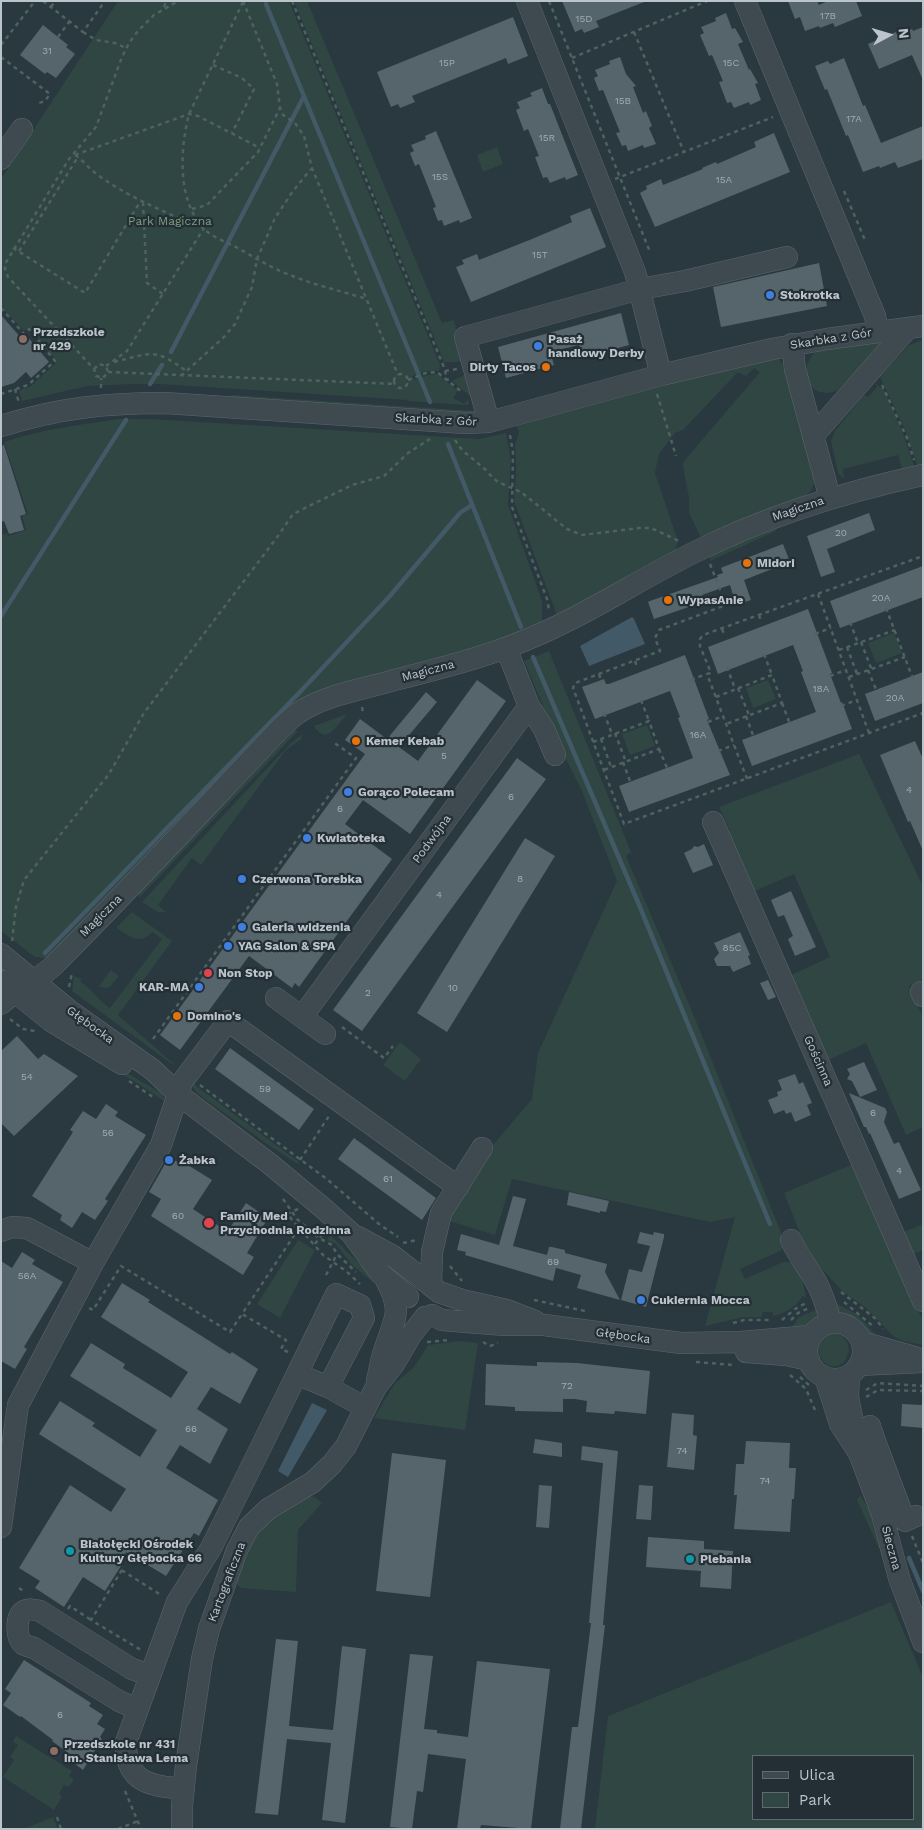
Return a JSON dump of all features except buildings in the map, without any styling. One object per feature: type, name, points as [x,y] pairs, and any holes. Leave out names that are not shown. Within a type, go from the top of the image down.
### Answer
[{"type":"street","points":[[527,1],[562,62],[600,186],[635,272],[657,376]]},
{"type":"street","points":[[744,1],[872,308],[878,331]]},
{"type":"street","points":[[1,159],[22,129]]},
{"type":"street","points":[[489,422],[465,337],[640,289],[685,281],[787,257]]},
{"type":"street","points":[[813,436],[842,402],[915,327]]},
{"type":"street","name":"Skarbka z Gór","points":[[1,426],[73,408],[142,403],[174,403],[465,423],[489,422],[657,376],[792,344],[915,327]]},
{"type":"street","points":[[792,344],[795,369],[830,498]]},
{"type":"street","points":[[802,396],[821,401],[842,402]]},
{"type":"street","name":"Magiczna","points":[[6,998],[41,977],[276,733],[298,713],[343,694],[506,648],[587,612],[680,560],[738,531],[830,498],[921,475]]},
{"type":"street","points":[[506,648],[529,706],[544,729],[555,755]]},
{"type":"street","name":"Podwójna","points":[[302,1017],[529,706]]},
{"type":"street","name":"Gościnna","points":[[713,822],[923,1301]]},
{"type":"street","name":"Głębocka","points":[[7,950],[34,981],[70,1011],[152,1070],[176,1102]]},
{"type":"street","name":"Głębocka","points":[[6,998],[51,1021],[147,1079],[176,1102],[277,1170],[351,1233],[392,1256],[432,1287],[462,1300],[507,1310],[544,1324]]},
{"type":"street","points":[[276,998],[302,1017],[333,1030]]},
{"type":"street","points":[[1,1527],[18,1405],[93,1263],[161,1145],[182,1082],[228,1022],[280,1057],[458,1186]]},
{"type":"street","points":[[432,1287],[412,1289],[418,1309],[440,1305],[432,1287],[432,1252],[441,1213],[482,1148]]},
{"type":"street","points":[[1,1231],[12,1227],[27,1228],[93,1263]]},
{"type":"street","name":"Głębocka","points":[[351,1233],[386,1280],[418,1309],[442,1320],[486,1324],[544,1324],[662,1341],[698,1355],[740,1351],[786,1355],[804,1368]]},
{"type":"street","points":[[791,1240],[823,1296],[831,1323],[841,1323],[850,1327],[857,1333],[862,1342],[863,1354],[854,1370]]},
{"type":"street","name":"Kartograficzna","points":[[386,1280],[396,1302],[400,1335]]},
{"type":"street","points":[[184,1789],[157,1786],[142,1781],[128,1764],[126,1742],[177,1602],[185,1586],[211,1548],[336,1294],[360,1305],[364,1318],[328,1388]]},
{"type":"street","name":"Kartograficzna","points":[[182,1829],[184,1789],[202,1659],[209,1630],[237,1550],[249,1527],[268,1509],[314,1482],[332,1464],[352,1435],[364,1406],[376,1387],[384,1349],[400,1335],[418,1309]]},
{"type":"street","name":"Głębocka","points":[[698,1355],[810,1336],[821,1326],[831,1323]]},
{"type":"street","points":[[810,1336],[804,1368],[825,1377],[837,1379],[854,1370],[923,1361]]},
{"type":"street","points":[[862,1342],[923,1361]]},
{"type":"street","name":"Sieczna","points":[[841,1402],[854,1370]]},
{"type":"street","points":[[297,1374],[364,1406]]},
{"type":"street","name":"Sieczna","points":[[825,1377],[868,1441],[882,1514],[899,1578],[923,1642]]},
{"type":"street","points":[[868,1441],[910,1518]]},
{"type":"street","points":[[138,1709],[119,1701],[34,1648],[24,1645],[17,1630],[20,1615],[30,1609],[40,1611],[132,1668],[150,1675]]},
{"type":"path","points":[[1,46],[35,1]]},
{"type":"path","points":[[43,1],[82,32],[96,40],[115,43],[126,48]]},
{"type":"path","points":[[51,7],[55,1]]},
{"type":"path","points":[[82,32],[105,1]]},
{"type":"path","points":[[164,8],[166,1]]},
{"type":"path","points":[[101,378],[96,376],[94,369],[8,277],[5,264],[75,155],[96,127],[126,48],[142,27],[164,8],[178,1]]},
{"type":"path","points":[[243,1],[188,114],[181,163],[185,190],[192,209],[204,228],[233,246],[290,275],[367,299]]},
{"type":"path","points":[[243,1],[277,84],[280,108],[283,115],[295,124],[304,136],[312,168],[398,375],[395,384]]},
{"type":"path","points":[[292,1],[440,356],[448,380]]},
{"type":"path","points":[[549,1],[562,62],[620,177],[650,252]]},
{"type":"path","points":[[562,62],[707,1]]},
{"type":"path","points":[[58,37],[69,21]]},
{"type":"path","points":[[634,32],[684,152]]},
{"type":"path","points":[[1,57],[50,94],[46,101],[39,103]]},
{"type":"path","points":[[213,65],[242,78],[254,89],[232,134]]},
{"type":"path","points":[[192,209],[207,205],[260,148],[280,108]]},
{"type":"path","points":[[600,186],[773,118],[769,109]]},
{"type":"path","points":[[19,251],[75,155],[188,114],[198,116],[260,148]]},
{"type":"path","points":[[75,155],[84,161],[96,174],[142,202],[196,226],[201,224]]},
{"type":"path","points":[[181,376],[223,338],[235,324],[252,287],[257,258],[268,232],[281,206],[312,168]]},
{"type":"path","points":[[14,248],[85,293],[142,202]]},
{"type":"path","points":[[142,202],[147,283],[163,294]]},
{"type":"path","points":[[94,369],[99,364],[106,366],[127,351],[204,228]]},
{"type":"path","points":[[1,308],[24,334],[29,329],[55,361],[28,385],[1,394]]},
{"type":"path","points":[[111,363],[147,354],[155,354],[168,358],[186,371]]},
{"type":"path","points":[[106,366],[108,372]]},
{"type":"path","points":[[108,372],[395,384],[403,388],[408,380],[426,373],[438,372],[465,395]]},
{"type":"path","points":[[101,378],[106,376],[108,372]]},
{"type":"path","points":[[398,375],[405,376],[408,380]]},
{"type":"path","points":[[657,376],[676,456]]},
{"type":"path","points":[[101,378],[101,388]]},
{"type":"path","points":[[880,382],[907,438],[921,475]]},
{"type":"path","points":[[15,389],[18,402]]},
{"type":"path","points":[[511,430],[513,453],[512,507],[547,599],[553,628]]},
{"type":"path","points":[[7,950],[24,880],[109,774],[144,713],[293,514],[352,485],[384,476],[408,454],[435,435]]},
{"type":"path","points":[[453,436],[456,443],[498,482],[521,492],[567,530],[582,535],[651,528],[682,541]]},
{"type":"path","points":[[692,680],[710,673],[700,646],[700,639],[703,636],[923,556]]},
{"type":"path","points":[[710,564],[726,604],[659,630],[655,638],[660,651],[575,683],[573,688],[624,824],[687,799],[747,780],[811,756],[896,721],[923,713]]},
{"type":"path","points":[[882,570],[883,575]]},
{"type":"path","points":[[845,584],[847,588]]},
{"type":"path","points":[[817,594],[869,733]]},
{"type":"path","points":[[886,608],[913,678]]},
{"type":"path","points":[[759,615],[761,620]]},
{"type":"path","points":[[850,622],[877,692]]},
{"type":"path","points":[[814,634],[831,628]]},
{"type":"path","points":[[722,629],[724,634]]},
{"type":"path","points":[[839,650],[894,630]]},
{"type":"path","points":[[847,647],[857,674]]},
{"type":"path","points":[[764,654],[790,724]]},
{"type":"path","points":[[849,678],[905,657]]},
{"type":"path","points":[[635,661],[637,666]]},
{"type":"path","points":[[727,667],[737,689],[754,738]]},
{"type":"path","points":[[830,676],[846,670]]},
{"type":"path","points":[[599,674],[601,680]]},
{"type":"path","points":[[707,674],[747,780]]},
{"type":"path","points":[[716,697],[772,676]]},
{"type":"path","points":[[641,700],[668,770]]},
{"type":"path","points":[[841,706],[857,700]]},
{"type":"path","points":[[726,724],[782,702]]},
{"type":"path","points":[[362,707],[363,712]]},
{"type":"path","points":[[604,713],[614,734],[631,784]]},
{"type":"path","points":[[708,722],[723,716]]},
{"type":"path","points":[[593,742],[649,721]]},
{"type":"path","points":[[601,738],[611,767]]},
{"type":"path","points":[[153,1039],[356,758],[333,742]]},
{"type":"path","points":[[718,752],[734,745]]},
{"type":"path","points":[[603,770],[659,749]]},
{"type":"path","points":[[809,752],[811,756]]},
{"type":"path","points":[[773,765],[775,769]]},
{"type":"path","points":[[69,991],[74,967]]},
{"type":"path","points":[[6,998],[23,1029],[40,1032]]},
{"type":"path","points":[[333,1030],[384,1058],[394,1046]]},
{"type":"path","points":[[190,1071],[197,1075],[199,1084],[334,1186],[379,1224],[393,1232],[403,1243],[416,1240],[441,1249],[442,1257],[466,1285]]},
{"type":"path","points":[[121,1077],[176,1102]]},
{"type":"path","points":[[300,1160],[340,1100]]},
{"type":"path","points":[[281,1196],[302,1224],[319,1238],[332,1245],[337,1254],[358,1274]]},
{"type":"path","points":[[305,1215],[298,1209],[287,1214],[324,1255],[346,1271],[361,1286]]},
{"type":"path","points":[[315,1244],[324,1232],[317,1226]]},
{"type":"path","points":[[74,1300],[93,1310],[121,1266],[230,1332],[298,1228]]},
{"type":"path","points":[[326,1275],[337,1254]]},
{"type":"path","points":[[528,1299],[593,1312]]},
{"type":"path","points":[[242,1314],[286,1340],[281,1349],[288,1352]]},
{"type":"path","points":[[726,1325],[744,1320],[772,1320]]},
{"type":"path","points":[[400,1335],[418,1352],[427,1342],[455,1339]]},
{"type":"path","points":[[479,1338],[490,1346],[504,1340]]},
{"type":"path","points":[[698,1355],[740,1361]]},
{"type":"path","points":[[698,1355],[739,1366]]},
{"type":"path","points":[[804,1368],[808,1385],[816,1399],[821,1401],[865,1404],[865,1399],[868,1395],[878,1390],[923,1391]]},
{"type":"path","points":[[785,1372],[806,1389],[816,1411],[858,1395],[878,1382],[923,1386]]},
{"type":"path","points":[[910,1518],[923,1563]]},
{"type":"path","points":[[122,1570],[91,1620],[143,1651]]},
{"type":"path","points":[[125,1789],[141,1829]]},
{"type":"path","points":[[57,1817],[61,1829]]},
{"type":"path","points":[[118,1829],[138,1821]]},
{"type":"green space","name":"Park Magiczna","points":[[118,1],[289,1],[440,365],[439,371],[426,371],[412,376],[414,380],[438,374],[458,391],[453,398],[464,404],[468,400],[469,404],[466,405],[159,384],[87,386],[22,401],[19,390],[30,387],[57,362],[29,327],[24,331],[1,307],[1,179]]},
{"type":"green space","points":[[294,1],[307,1],[442,323],[454,320],[465,360],[444,362]]},
{"type":"green space","points":[[497,147],[503,164],[483,172],[477,155]]},
{"type":"green space","points":[[880,339],[883,343],[838,390],[828,393],[820,392],[808,382],[807,366],[811,357],[819,349]]},
{"type":"green space","points":[[923,340],[923,467],[918,468],[906,432],[880,377],[909,345]]},
{"type":"green space","points":[[772,357],[779,359],[783,365],[815,474],[814,485],[811,491],[802,498],[702,540],[689,513],[684,461],[760,372],[754,368],[746,376],[738,372],[683,430],[675,433],[659,454],[655,473],[678,542],[674,554],[558,618],[514,501],[515,445],[519,432],[516,423],[679,379]]},
{"type":"green space","points":[[466,374],[476,401],[452,381]]},
{"type":"green space","points":[[875,383],[881,388],[883,387],[902,431],[915,469],[859,482],[858,479],[902,468],[898,455],[843,469],[844,479],[838,473],[831,441],[835,431],[864,395],[868,397],[877,387]]},
{"type":"green space","points":[[233,395],[475,411],[467,414],[228,400]]},
{"type":"green space","points":[[119,419],[151,419],[479,439],[506,433],[511,460],[508,505],[542,601],[542,626],[516,637],[306,697],[46,958],[35,957],[1,931],[1,535],[7,533],[8,536],[26,530],[22,516],[28,514],[4,442],[75,425]]},
{"type":"green space","points":[[775,527],[777,529],[774,532],[710,561],[711,554]]},
{"type":"green space","points":[[894,633],[902,653],[876,663],[868,643]]},
{"type":"green space","points":[[549,651],[631,852],[626,856],[694,1016],[784,1240],[783,1248],[780,1251],[740,1269],[745,1279],[783,1262],[789,1262],[797,1268],[802,1279],[806,1297],[802,1296],[794,1306],[777,1315],[773,1316],[773,1312],[763,1312],[762,1317],[744,1317],[705,1326],[735,1217],[710,1222],[512,1179],[495,1235],[446,1220],[493,1145],[532,1099],[538,1053],[617,881],[582,791],[563,753],[524,661]]},
{"type":"green space","points":[[768,680],[776,699],[753,708],[746,688]]},
{"type":"green space","points":[[347,714],[336,728],[328,734],[319,732],[314,726]]},
{"type":"green space","points":[[647,725],[655,746],[630,755],[622,734]]},
{"type":"green space","points":[[294,730],[298,731],[139,898],[139,891]]},
{"type":"green space","points":[[302,734],[301,739],[285,751],[201,865],[192,858],[158,905],[166,912],[158,912],[142,902],[290,744]]},
{"type":"green space","points":[[859,754],[923,886],[923,979],[909,986],[923,1017],[923,1127],[906,1135],[866,1043],[826,1061],[789,976],[830,957],[794,874],[752,892],[726,833],[730,831],[719,807]]},
{"type":"green space","points":[[132,912],[172,941],[118,1015],[174,1064],[72,991],[74,976],[82,979],[80,981],[110,1008],[162,939],[152,932],[148,936],[139,939],[126,935],[118,929],[117,927]]},
{"type":"green space","points":[[111,970],[119,976],[110,987],[104,988],[99,986]]},
{"type":"green space","points":[[54,1030],[161,1093],[167,1103],[137,1083],[72,1046]]},
{"type":"green space","points":[[400,1042],[421,1059],[405,1081],[383,1065]]},
{"type":"green space","points":[[193,1079],[196,1086],[299,1162],[298,1164],[198,1094],[193,1088]]},
{"type":"green space","points":[[853,1164],[923,1321],[923,1345],[902,1341],[892,1335],[865,1307],[842,1291],[812,1258],[784,1193]]},
{"type":"green space","points":[[923,1224],[923,1250],[911,1255],[902,1233]]},
{"type":"green space","points":[[330,1235],[372,1276],[370,1280],[351,1264],[336,1244],[327,1240]]},
{"type":"green space","points":[[298,1240],[315,1250],[280,1318],[257,1304]]},
{"type":"green space","points":[[836,1303],[858,1315],[878,1337],[867,1336],[854,1323],[838,1313]]},
{"type":"green space","points":[[818,1309],[816,1319],[813,1322],[802,1327],[792,1328],[799,1317]]},
{"type":"green space","points":[[835,1334],[846,1340],[849,1352],[844,1362],[837,1366],[830,1366],[820,1356],[818,1348],[820,1341],[825,1336]]},
{"type":"green space","points":[[461,1341],[478,1343],[465,1430],[374,1418],[395,1383],[414,1367],[428,1345]]},
{"type":"green space","points":[[860,1495],[874,1518],[883,1557],[857,1500]]},
{"type":"green space","points":[[309,1496],[315,1497],[322,1503],[298,1530],[296,1592],[241,1588],[237,1584],[236,1577],[250,1541],[263,1524]]},
{"type":"green space","points":[[891,1602],[923,1677],[923,1829],[595,1829],[608,1716]]},
{"type":"green space","points":[[16,1736],[72,1771],[69,1776],[74,1779],[69,1787],[64,1785],[59,1794],[62,1797],[54,1810],[3,1777],[14,1760],[10,1757],[18,1745],[13,1742]]},
{"type":"green space","points":[[53,1817],[58,1829],[24,1829]]},
{"type":"water","points":[[632,617],[645,644],[589,666],[580,646]]},
{"type":"water","points":[[312,1403],[327,1410],[288,1477],[278,1471]]},
{"type":"waterway","points":[[266,4],[430,402]]},
{"type":"waterway","points":[[171,352],[304,96]]},
{"type":"waterway","points":[[150,384],[162,365]]},
{"type":"waterway","points":[[1,616],[126,420]]},
{"type":"waterway","points":[[448,444],[521,627]]},
{"type":"waterway","points":[[45,953],[299,693],[389,597],[460,513],[472,505]]},
{"type":"waterway","points":[[533,657],[637,900],[770,1224]]},
{"type":"waterway","points":[[909,1558],[923,1591]]},
{"type":"place","name":"Stokrotka","points":[[770,295]]},
{"type":"place","name":"Przedszkole nr 429","points":[[23,339]]},
{"type":"place","name":"Pasaż handlowy Derby","points":[[538,346]]},
{"type":"place","name":"Dirty Tacos","points":[[546,367]]},
{"type":"place","name":"Midori","points":[[747,563]]},
{"type":"place","name":"WypasAnie","points":[[668,600]]},
{"type":"place","name":"Kemer Kebab","points":[[356,741]]},
{"type":"place","name":"Gorąco Polecam","points":[[348,792]]},
{"type":"place","name":"Kwiatoteka","points":[[307,838]]},
{"type":"place","name":"Czerwona Torebka","points":[[242,879]]},
{"type":"place","name":"Galeria widzenia","points":[[242,927]]},
{"type":"place","name":"YAG Salon & SPA","points":[[228,946]]},
{"type":"place","name":"Non Stop","points":[[208,973]]},
{"type":"place","name":"KAR-MA","points":[[199,987]]},
{"type":"place","name":"Domino's","points":[[177,1016]]},
{"type":"place","name":"Żabka","points":[[169,1160]]},
{"type":"place","name":"Family Med Przychodnia Rodzinna","points":[[209,1223]]},
{"type":"place","name":"Cukiernia Mocca","points":[[641,1300]]},
{"type":"place","name":"Białołęcki Ośrodek Kultury Głębocka 66","points":[[70,1551]]},
{"type":"place","name":"Plebania","points":[[690,1559]]},
{"type":"place","name":"Przedszkole nr 431 im. Stanisława Lema","points":[[54,1751]]}]
